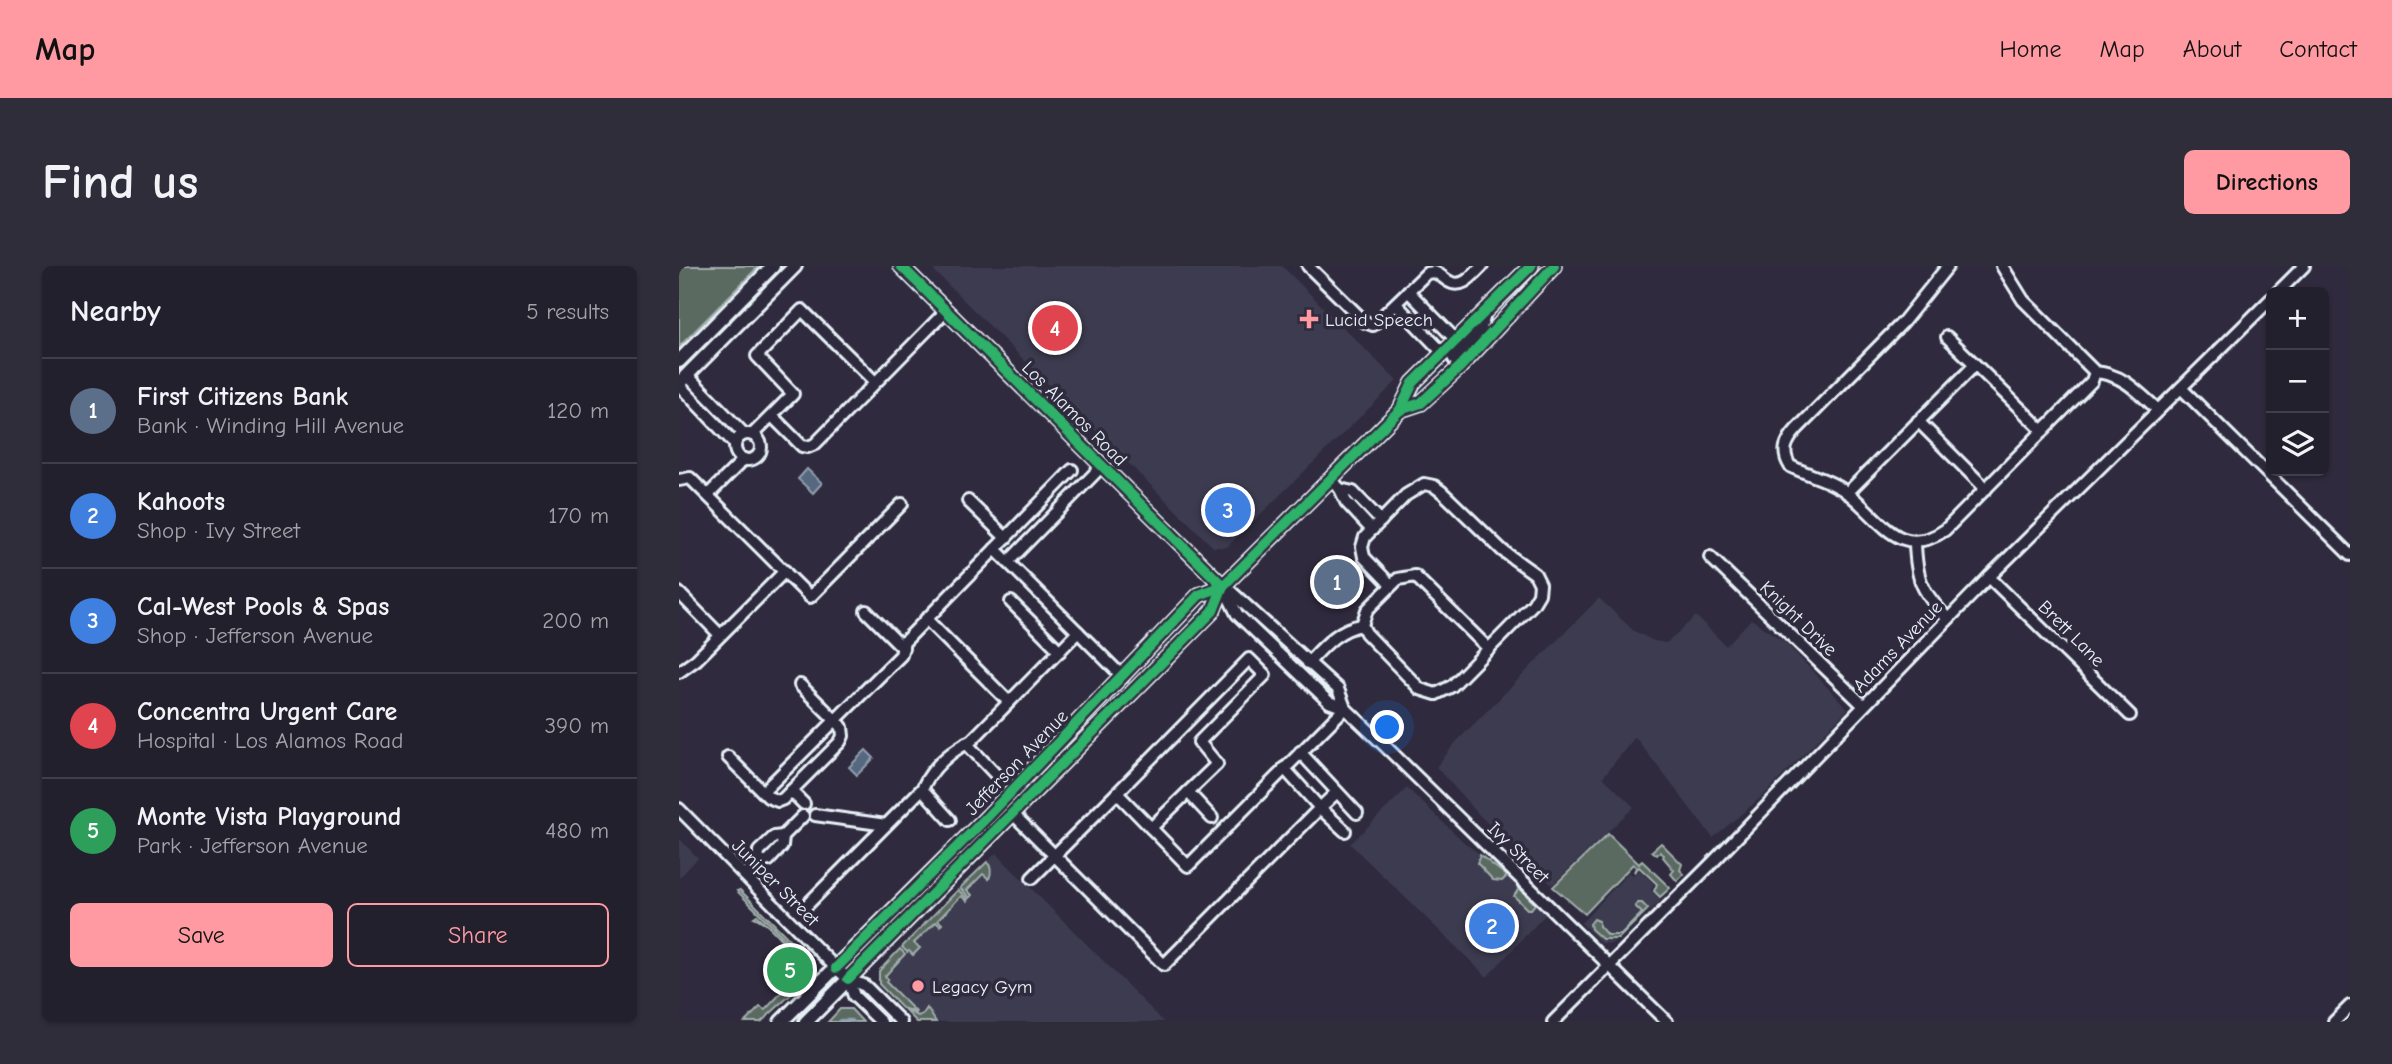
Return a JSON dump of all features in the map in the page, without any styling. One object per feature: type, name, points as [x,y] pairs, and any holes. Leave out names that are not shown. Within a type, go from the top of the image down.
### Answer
[{"type":"main road","points":[[679,361],[773,266]]},
{"type":"main road","points":[[682,381],[795,266]]},
{"type":"main road","name":"Los Alamos Road","points":[[901,266],[1223,586]]},
{"type":"main road","name":"Jefferson Avenue","points":[[781,1022],[988,816],[1199,595],[1223,586],[1336,484],[1400,410],[1413,383],[1531,266]]},
{"type":"main road","name":"Jefferson Avenue","points":[[1400,410],[1421,403],[1460,367],[1554,266]]},
{"type":"main road","points":[[1460,367],[1454,357],[1479,330],[1485,311]]},
{"type":"main road","name":"Jefferson Avenue","points":[[806,1022],[1213,611],[1223,586]]},
{"type":"main road","points":[[977,847],[975,840],[988,824],[988,816]]},
{"type":"street","points":[[1308,266],[1369,324],[1378,323],[1427,273],[1434,272],[1449,282],[1459,284],[1465,282],[1482,266]]},
{"type":"street","points":[[1948,266],[1886,341],[1788,438],[1785,457],[1790,466],[1826,480],[1847,493],[1896,535],[1915,542],[1933,538],[1945,530],[2043,432],[2092,381],[2095,372]]},
{"type":"street","points":[[2002,266],[2029,306],[2095,372],[2112,374],[2128,383],[2158,410]]},
{"type":"street","points":[[2283,287],[2304,266]]},
{"type":"street","points":[[1408,291],[1456,340]]},
{"type":"street","points":[[1396,304],[1443,353]]},
{"type":"street","name":"Adams Avenue","points":[[1553,1022],[1713,862],[1989,577],[2266,304]]},
{"type":"street","points":[[1413,321],[1425,309]]},
{"type":"street","points":[[735,444],[772,416],[793,394],[757,356],[802,310],[875,382]]},
{"type":"street","points":[[772,416],[802,446],[815,444],[946,310]]},
{"type":"street","points":[[1947,337],[2043,432]]},
{"type":"street","points":[[1847,493],[1975,365]]},
{"type":"street","points":[[682,381],[748,435],[759,440],[760,451],[755,457],[744,459],[708,495]]},
{"type":"street","points":[[682,381],[735,444],[736,451],[744,459]]},
{"type":"street","points":[[2181,388],[2350,555]]},
{"type":"street","points":[[1918,421],[1986,489]]},
{"type":"street","points":[[1008,562],[1103,465]]},
{"type":"street","points":[[763,792],[901,655],[904,642],[1068,474],[1077,491]]},
{"type":"street","points":[[679,480],[691,478],[810,597],[902,504]]},
{"type":"street","points":[[1336,484],[1353,492],[1381,520]]},
{"type":"street","points":[[1336,484],[1346,502],[1372,530]]},
{"type":"street","points":[[1391,585],[1364,557],[1365,537],[1406,495],[1425,484],[1434,486],[1493,542],[1535,573],[1540,584],[1533,604],[1489,649],[1452,686],[1438,693],[1428,693],[1420,689],[1366,633],[1362,625],[1367,610],[1391,585],[1398,579],[1415,576],[1489,649]]},
{"type":"street","points":[[968,501],[1006,538]]},
{"type":"street","points":[[1915,542],[1920,585],[1948,619]]},
{"type":"street","points":[[995,549],[1123,677]]},
{"type":"street","name":"Knight Drive","points":[[1710,556],[1863,705]]},
{"type":"street","points":[[679,671],[696,660],[785,571]]},
{"type":"street","name":"Brett Lane","points":[[1989,577],[2130,715]]},
{"type":"street","name":"Ivy Street","points":[[1223,586],[1338,689],[1345,708]]},
{"type":"street","name":"Ivy Street","points":[[1223,586],[1237,614],[1329,702],[1345,708],[1667,1022]]},
{"type":"street","points":[[679,593],[720,635]]},
{"type":"street","points":[[1011,602],[1060,651]]},
{"type":"street","points":[[866,611],[903,648]]},
{"type":"street","points":[[926,619],[1009,702]]},
{"type":"street","points":[[1308,663],[1340,632],[1362,625]]},
{"type":"street","points":[[806,906],[922,789],[927,777],[954,750],[972,740],[1078,632]]},
{"type":"street","points":[[1033,878],[1248,659],[1265,675],[1199,742],[1217,764],[1151,828]]},
{"type":"street","points":[[728,757],[763,792],[778,801],[840,742],[843,731],[836,721],[800,685]]},
{"type":"street","points":[[1118,793],[1188,866],[1345,708]]},
{"type":"street","points":[[966,743],[999,778]]},
{"type":"street","points":[[1300,752],[1357,813]]},
{"type":"street","points":[[1284,768],[1345,831]]},
{"type":"street","points":[[922,789],[950,820]]},
{"type":"street","points":[[791,791],[804,804]]},
{"type":"street","points":[[1188,792],[1212,818]]},
{"type":"street","points":[[1012,813],[1164,965],[1337,792]]},
{"type":"street","name":"Juniper Street","points":[[679,809],[835,968],[848,979],[865,986],[901,1022]]},
{"type":"street","points":[[745,875],[758,863],[768,860],[782,846],[783,836],[809,815],[886,825]]},
{"type":"street","name":"Juniper Street","points":[[848,979],[854,996],[881,1022]]},
{"type":"street","points":[[2334,1022],[2350,1006]]},
{"type":"shaded area","points":[[929,266],[1282,266],[1397,381],[1227,547],[1213,547]]},
{"type":"shaded area","points":[[1599,598],[1634,631],[1654,641],[1666,643],[1696,616],[1726,646],[1751,619],[1785,642],[1848,709],[1764,795],[1713,838],[1635,737],[1603,777],[1634,807],[1552,885],[1481,817],[1436,767],[1456,742]]},
{"type":"shaded area","points":[[1407,788],[1465,843],[1506,874],[1545,915],[1487,977],[1350,844]]},
{"type":"shaded area","points":[[679,838],[698,858],[679,878]]},
{"type":"shaded area","points":[[996,853],[1164,1022],[917,1022],[879,984],[879,971]]},
{"type":"shaded area","points":[[1639,870],[1654,884],[1651,890],[1661,901],[1611,944],[1601,943],[1581,923],[1629,872],[1633,875]]},
{"type":"green space","points":[[679,266],[759,266],[679,347]]},
{"type":"green space","points":[[1608,834],[1639,864],[1642,861],[1670,888],[1660,897],[1654,891],[1657,884],[1639,867],[1634,872],[1636,867],[1633,864],[1585,914],[1553,887]]},
{"type":"green space","points":[[1661,843],[1682,864],[1680,870],[1684,874],[1677,881],[1671,874],[1674,870],[1664,855],[1660,852],[1657,855],[1652,851]]},
{"type":"green space","points":[[1480,855],[1507,876],[1502,881],[1493,880],[1477,863]]},
{"type":"green space","points":[[987,862],[991,870],[989,879],[983,874],[967,890],[972,895],[970,898],[960,888]]},
{"type":"green space","points":[[1519,888],[1535,904],[1531,909],[1527,909],[1514,896]]},
{"type":"green space","points":[[740,890],[810,960],[808,962],[737,891]]},
{"type":"green space","points":[[958,890],[967,901],[961,896],[938,920],[942,924],[940,926],[936,922],[914,943],[920,948],[913,955],[907,952],[902,947]]},
{"type":"green space","points":[[1638,903],[1648,909],[1618,939],[1602,939],[1591,929],[1590,924],[1594,919],[1599,921],[1599,926],[1607,935],[1620,935],[1642,913],[1635,906]]},
{"type":"green space","points":[[757,915],[808,964],[809,978],[761,1022],[745,1022],[760,1007],[765,1010],[787,987],[775,975],[783,967],[781,964],[790,956],[788,951],[770,928],[754,917]]},
{"type":"green space","points":[[900,949],[905,954],[885,976],[888,979],[886,982],[917,1013],[902,1008],[879,984],[879,971]]},
{"type":"green space","points":[[927,1008],[936,1022],[917,1022],[904,1009],[918,1016]]},
{"type":"green space","points":[[840,1009],[851,1009],[863,1022],[828,1022]]},
{"type":"water","points":[[807,469],[822,483],[813,493],[798,479]]},
{"type":"water","points":[[866,750],[874,758],[857,775],[849,767]]},
{"type":"waterway","points":[[837,1022],[854,1022]]},
{"type":"cycle path","points":[[901,266],[1223,586]]},
{"type":"cycle path","points":[[836,968],[988,816],[1199,595],[1223,586],[1400,410],[1413,383],[1531,266]]},
{"type":"cycle path","points":[[1400,410],[1421,403],[1460,367],[1554,266]]},
{"type":"cycle path","points":[[848,979],[1213,611],[1223,586]]},
{"type":"place","name":"Lucid Speech","points":[[1309,319]]},
{"type":"place","name":"Concentra Urgent Care","points":[[1055,328]]},
{"type":"place","name":"Cal-West Pools & Spas","points":[[1228,510]]},
{"type":"place","name":"First Citizens Bank","points":[[1337,582]]},
{"type":"place","name":"Kahoots","points":[[1492,926]]},
{"type":"place","name":"Monte Vista Playground","points":[[790,970]]},
{"type":"place","name":"Legacy Gym","points":[[918,986]]}]
